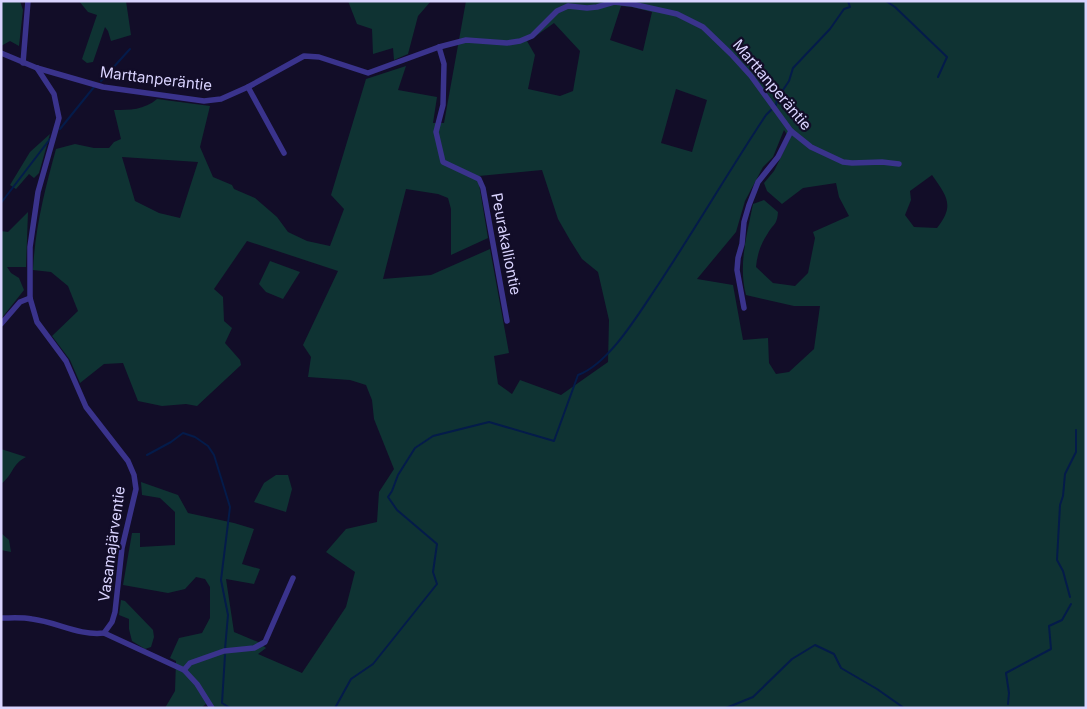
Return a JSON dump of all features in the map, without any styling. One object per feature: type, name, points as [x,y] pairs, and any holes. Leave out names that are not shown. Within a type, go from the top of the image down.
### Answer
[{"type":"street","points":[[23,63],[28,1]]},
{"type":"street","name":"Marttanperäntie","points":[[37,68],[103,87],[204,101],[221,99],[248,88],[304,56],[319,57],[368,73],[439,47],[466,40],[507,43],[520,41],[532,36],[557,11],[568,6],[597,7],[614,2],[632,4],[677,14],[706,30],[750,76],[791,131],[811,147],[843,162],[899,164]]},
{"type":"street","name":"Peurakalliontie","points":[[439,47],[444,64],[443,105],[436,132],[444,162],[479,179],[483,188],[507,321]]},
{"type":"street","points":[[1,53],[37,68]]},
{"type":"street","name":"Vasamajärventie","points":[[37,68],[54,94],[59,118],[38,192],[30,247],[30,298],[37,322],[66,361],[86,407],[128,462],[134,475],[136,489],[122,548],[115,612],[112,622],[104,634]]},
{"type":"street","points":[[248,88],[284,153]]},
{"type":"street","points":[[744,308],[737,270],[744,222],[758,182],[778,157],[791,131]]},
{"type":"street","points":[[1,324],[20,302],[30,298]]},
{"type":"street","points":[[184,670],[190,664],[224,652],[254,648],[265,642],[293,578]]},
{"type":"street","points":[[1,618],[32,618],[84,633],[104,634],[184,670],[197,684],[212,708]]},
{"type":"green space","points":[[1,1],[20,1],[23,10],[19,46],[10,41],[1,46]]},
{"type":"green space","points":[[79,1],[126,1],[131,35],[111,41],[105,27],[93,62],[87,63],[82,59],[97,15],[88,12]]},
{"type":"green space","points":[[348,1],[431,1],[418,16],[408,54],[394,60],[393,48],[373,54],[372,29],[357,24]]},
{"type":"green space","points":[[466,1],[1086,1],[1086,708],[209,708],[206,704],[201,708],[165,708],[175,691],[176,661],[170,658],[179,638],[202,633],[210,618],[210,587],[205,579],[196,577],[185,589],[168,593],[123,585],[132,533],[140,533],[140,547],[175,545],[175,512],[160,498],[142,495],[141,482],[178,495],[188,513],[254,529],[242,564],[260,569],[254,584],[226,579],[234,632],[258,642],[266,648],[258,654],[302,673],[346,607],[355,572],[326,552],[346,529],[377,522],[379,492],[394,469],[374,419],[372,400],[366,385],[350,380],[308,377],[311,357],[303,345],[338,271],[247,241],[214,289],[223,297],[224,321],[232,328],[225,343],[240,360],[241,365],[197,406],[186,404],[162,406],[138,401],[123,363],[104,364],[80,383],[70,360],[52,336],[78,311],[68,286],[51,272],[33,270],[38,224],[56,149],[75,144],[94,148],[109,148],[114,142],[121,139],[114,110],[142,107],[157,99],[210,106],[200,147],[213,177],[255,198],[277,217],[288,232],[307,241],[330,246],[344,209],[331,195],[366,79],[406,66],[398,90],[437,97],[433,123],[444,123]],"holes":[[[621,6],[652,12],[643,51],[610,40]],[[554,23],[580,51],[573,91],[560,96],[528,89],[535,55],[527,41]],[[676,89],[707,100],[692,152],[661,143]],[[784,130],[790,139],[774,171],[764,183],[767,191],[782,204],[803,188],[836,183],[839,197],[849,216],[813,232],[815,238],[808,273],[795,286],[773,283],[756,267],[761,245],[776,222],[778,212],[764,200],[753,204],[743,261],[746,295],[794,306],[820,306],[814,349],[789,372],[776,374],[769,363],[768,338],[743,340],[733,285],[697,279],[736,232],[745,201],[763,167],[773,157]],[[122,157],[198,162],[180,218],[159,213],[135,201]],[[542,170],[558,219],[582,259],[598,272],[609,320],[608,362],[561,395],[520,380],[512,394],[498,384],[494,356],[509,353],[490,249],[431,275],[383,279],[406,189],[438,194],[448,198],[451,209],[451,255],[488,238],[479,176]],[[932,175],[942,189],[947,201],[946,213],[937,228],[914,227],[905,215],[911,200],[910,191]]]},
{"type":"green space","points":[[50,134],[39,173],[34,178],[29,174],[16,189],[10,185],[30,152]]},
{"type":"green space","points":[[28,212],[26,267],[7,267],[11,273],[19,278],[24,290],[1,319],[1,231],[8,232]]},
{"type":"green space","points":[[270,261],[300,272],[283,299],[266,292],[259,284]]},
{"type":"green space","points":[[1,449],[26,457],[18,463],[1,484]]},
{"type":"green space","points":[[276,475],[288,475],[292,489],[286,512],[254,502],[264,483]]},
{"type":"green space","points":[[1,533],[9,540],[11,552],[1,550]]},
{"type":"green space","points":[[121,600],[125,601],[153,630],[154,637],[151,647],[145,649],[132,641],[129,619],[119,615]]},
{"type":"waterway","points":[[776,105],[777,99],[789,81],[793,68],[830,29],[844,9],[850,7],[848,1]]},
{"type":"waterway","points":[[886,1],[895,7],[947,57],[938,77]]},
{"type":"waterway","points":[[101,81],[130,49]]},
{"type":"waterway","points":[[60,129],[94,87]]},
{"type":"waterway","points":[[335,708],[351,679],[373,664],[437,584],[433,572],[437,544],[397,510],[388,497],[398,475],[415,448],[433,436],[489,422],[554,441],[578,375],[590,369],[601,360],[633,323],[752,136],[771,110]]},
{"type":"waterway","points":[[1,203],[50,139]]},
{"type":"waterway","points":[[1070,597],[1063,571],[1057,560],[1060,505],[1063,496],[1065,474],[1076,452],[1076,430]]},
{"type":"waterway","points":[[147,455],[183,433],[195,437],[208,446],[214,455],[230,507],[221,580],[228,615],[225,649]]},
{"type":"waterway","points":[[1008,704],[1009,693],[1006,673],[1051,649],[1049,626],[1062,620],[1071,604]]},
{"type":"waterway","points":[[726,708],[753,697],[792,659],[815,645],[834,654],[841,668],[877,689],[904,708]]},
{"type":"waterway","points":[[225,655],[222,703],[230,708]]}]
